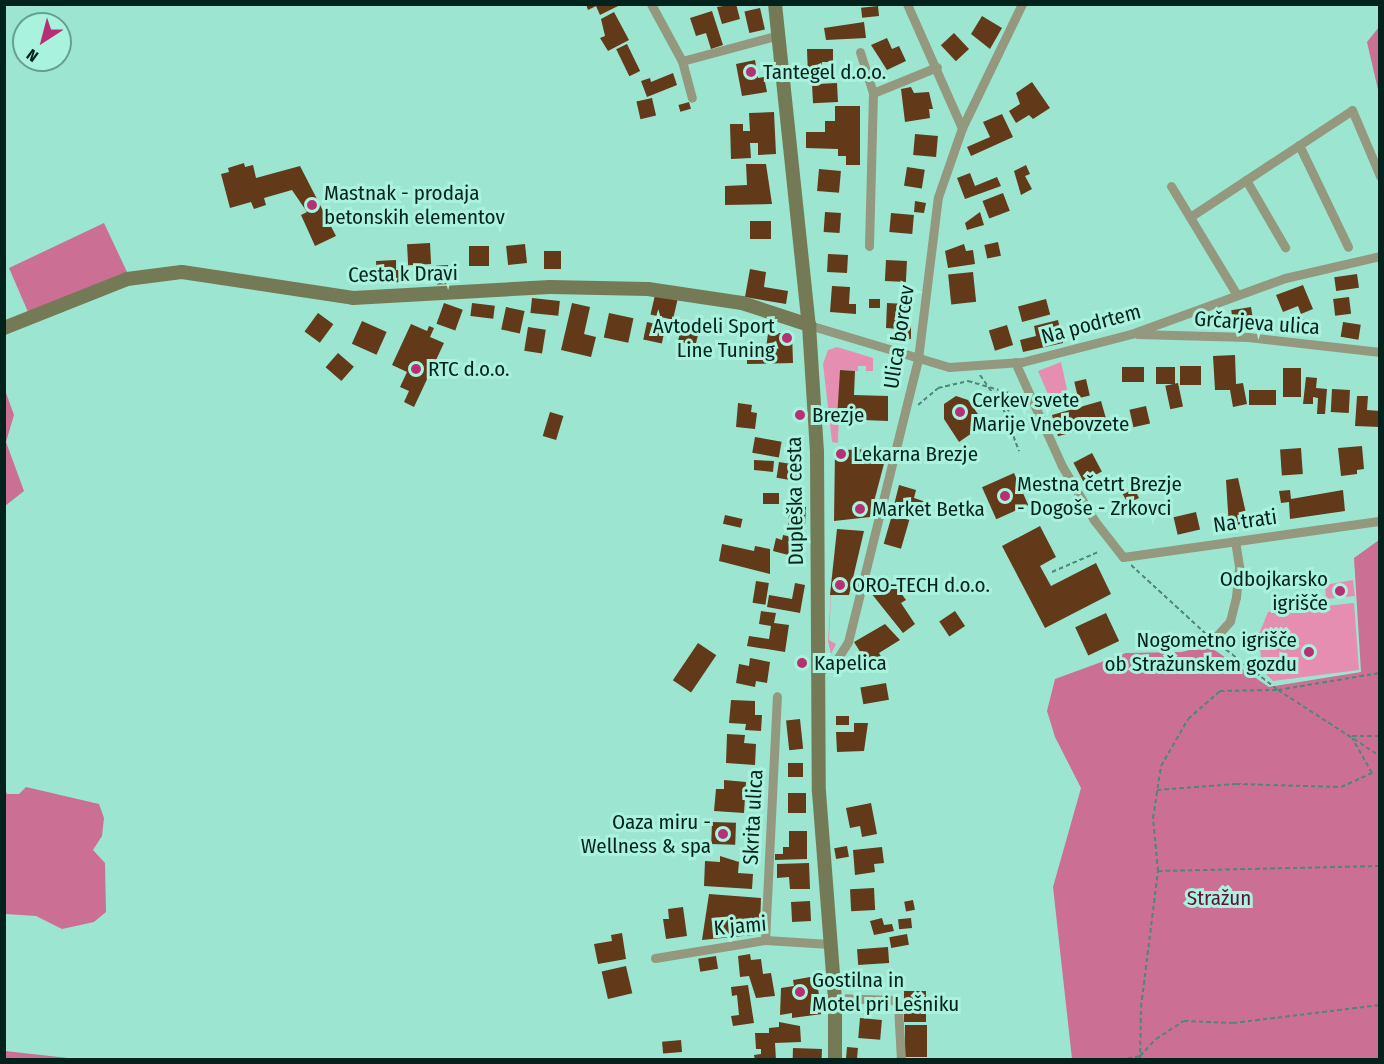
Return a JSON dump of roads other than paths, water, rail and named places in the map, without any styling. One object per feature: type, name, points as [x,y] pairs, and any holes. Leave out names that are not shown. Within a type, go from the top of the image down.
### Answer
[{"type":"street","points":[[651,4],[682,61],[692,98]]},
{"type":"street","name":"Dupleška cesta","points":[[775,4],[809,325],[819,517],[817,673],[819,792],[835,998],[835,1059]]},
{"type":"street","points":[[907,4],[937,67],[962,128]]},
{"type":"street","name":"Ulica borcev","points":[[817,673],[836,661],[848,642],[918,359],[938,197],[962,128],[1022,4]]},
{"type":"street","points":[[682,61],[779,35]]},
{"type":"street","points":[[860,52],[873,93],[869,246]]},
{"type":"street","points":[[873,93],[937,67]]},
{"type":"street","points":[[1190,217],[1352,110],[1380,176]]},
{"type":"street","points":[[1299,145],[1348,247]]},
{"type":"street","points":[[1246,180],[1285,247]]},
{"type":"street","points":[[1171,186],[1237,295]]},
{"type":"street","name":"Na podrtem","points":[[809,325],[949,367],[1015,362],[1131,334],[1285,278],[1380,256]]},
{"type":"street","name":"Cesta k Dravi","points":[[4,328],[128,279],[183,272],[353,298],[550,287],[648,288],[742,303],[809,325]]},
{"type":"street","name":"Grčarjeva ulica","points":[[1131,334],[1248,337],[1380,352]]},
{"type":"street","name":"Na trati","points":[[1015,362],[1062,466],[1094,520],[1123,557],[1380,521]]},
{"type":"street","points":[[1213,640],[1230,621],[1236,597],[1239,566],[1235,541]]},
{"type":"street","name":"Skrita ulica","points":[[765,940],[777,696]]},
{"type":"street","name":"K jami","points":[[655,958],[765,940],[830,944]]},
{"type":"street","points":[[835,998],[894,999],[898,1006],[901,1059]]},
{"type":"place","name":"Tantegel d.o.o.","points":[[751,72]]},
{"type":"place","name":"Mastnak - prodaja betonskih elementov","points":[[312,205]]},
{"type":"place","name":"Avtodeli Sport Line Tuning","points":[[787,338]]},
{"type":"place","name":"RTC d.o.o.","points":[[416,369]]},
{"type":"place","name":"Cerkev svete Marije Vnebovzete","points":[[960,412]]},
{"type":"place","name":"Brezje","points":[[800,415]]},
{"type":"place","name":"Lekarna Brezje","points":[[841,454]]},
{"type":"place","name":"Mestna četrt Brezje - Dogoše - Zrkovci","points":[[1005,496]]},
{"type":"place","name":"Market Betka","points":[[860,509]]},
{"type":"place","name":"ORO-TECH d.o.o.","points":[[840,585]]},
{"type":"place","name":"Odbojkarsko igrišče","points":[[1340,591]]},
{"type":"place","name":"Nogometno igrišče ob Stražunskem gozdu","points":[[1309,652]]},
{"type":"place","name":"Kapelica","points":[[802,663]]},
{"type":"place","name":"Oaza miru - Wellness & spa","points":[[723,834]]},
{"type":"place","name":"Gostilna in Motel pri Lešniku","points":[[800,992]]},
{"type":"park label","name":"Stražun","points":[[1219,898]]}]
